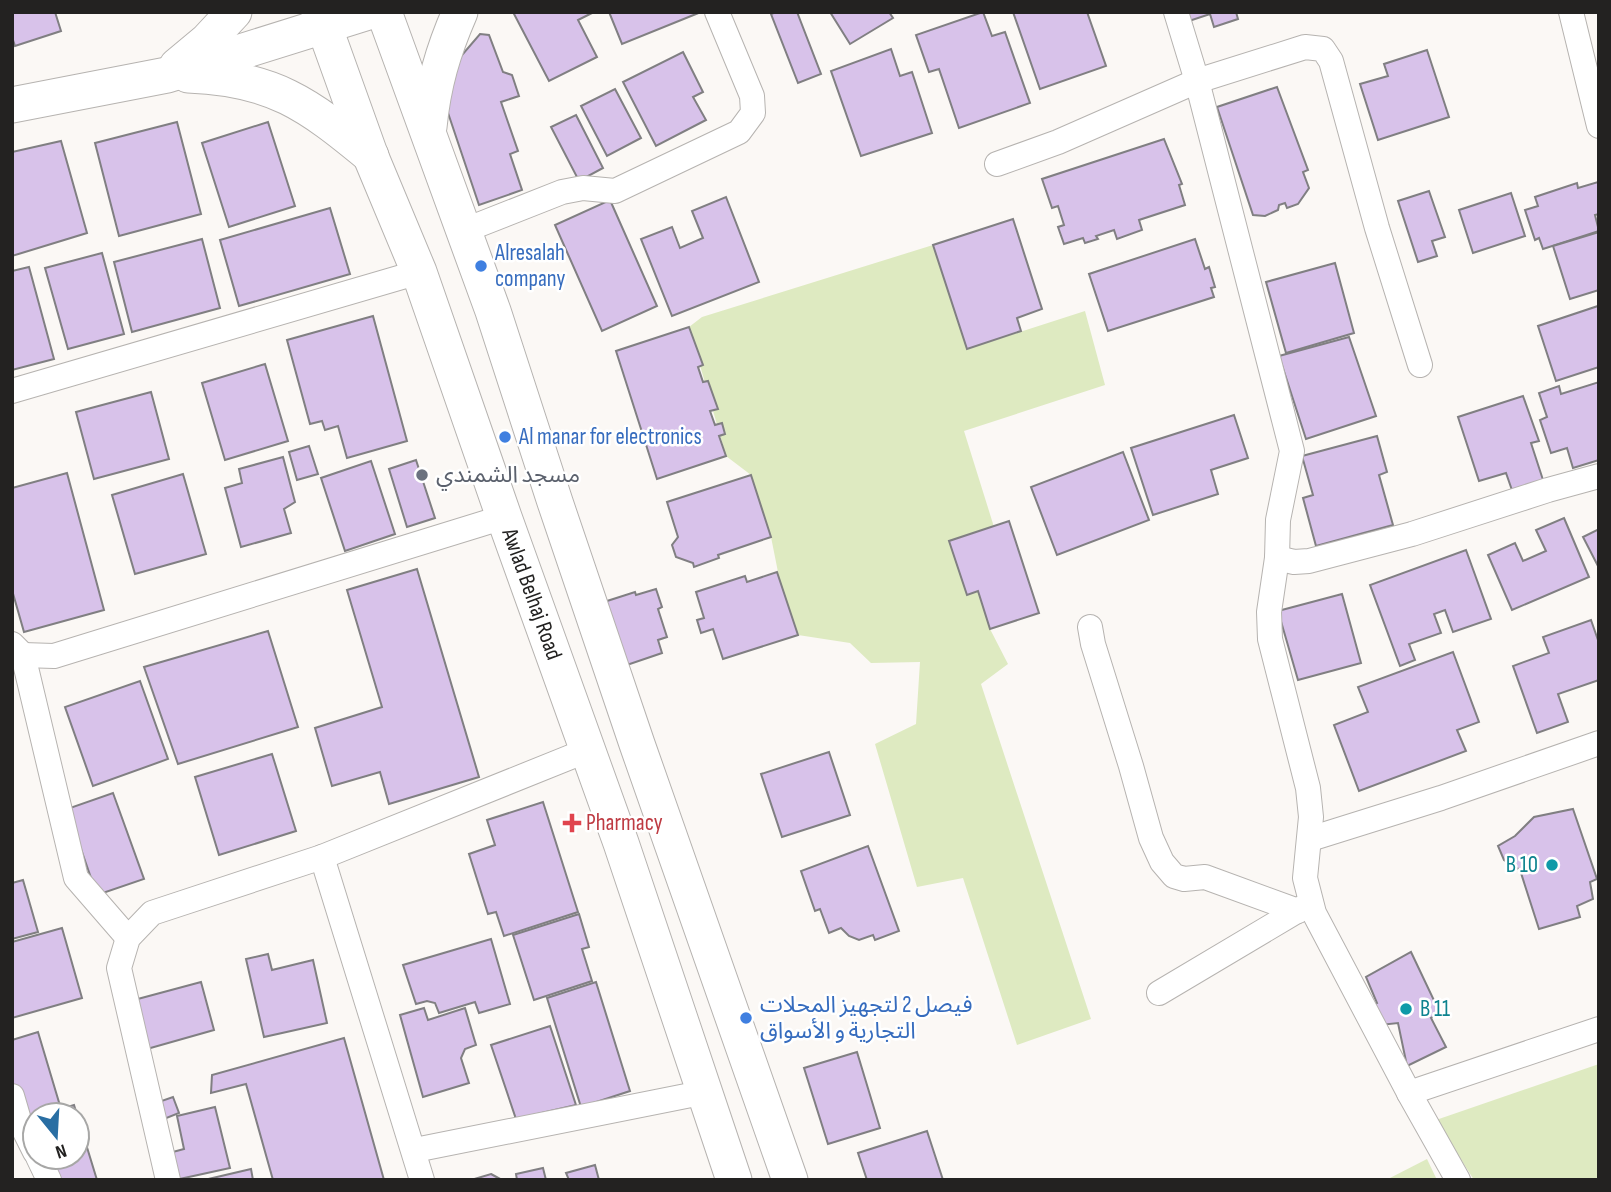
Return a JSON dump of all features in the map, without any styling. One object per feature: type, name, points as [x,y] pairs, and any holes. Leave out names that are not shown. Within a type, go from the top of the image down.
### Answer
[{"type":"main road","points":[[167,75],[234,12]]},
{"type":"main road","points":[[12,105],[167,75],[321,19],[368,12]]},
{"type":"main road","points":[[384,12],[493,312],[637,744],[790,1180]]},
{"type":"main road","points":[[428,134],[432,92],[460,12]]},
{"type":"main road","name":"Awlad Belhaj Road","points":[[321,19],[372,157],[419,272],[588,750],[734,1180]]},
{"type":"main road","points":[[167,75],[243,80],[270,88],[309,108],[372,157]]},
{"type":"street","points":[[463,231],[562,192],[583,188],[615,191],[739,132],[753,113],[752,96],[717,12]]},
{"type":"street","points":[[1175,12],[1197,81],[1292,451],[1278,520],[1277,558],[1269,612],[1270,639],[1308,788],[1311,817],[1304,907],[1458,1180]]},
{"type":"street","points":[[1571,12],[1599,127]]},
{"type":"street","points":[[997,164],[1058,142],[1197,81],[1305,47],[1323,49],[1328,54],[1377,228],[1420,365]]},
{"type":"street","points":[[12,391],[419,272]]},
{"type":"street","points":[[1277,558],[1294,562],[1309,561],[1412,534],[1599,476]]},
{"type":"street","points":[[128,938],[76,878],[18,649],[54,656],[504,517]]},
{"type":"street","points":[[1090,627],[1132,766],[1148,830],[1162,862],[1174,876],[1184,879],[1205,877],[1304,907]]},
{"type":"street","points":[[1310,839],[1599,743]]},
{"type":"street","points":[[168,1180],[119,968],[128,938],[152,913],[323,857],[588,750]]},
{"type":"street","points":[[323,857],[422,1180]]},
{"type":"street","points":[[1159,993],[1304,907]]},
{"type":"street","points":[[1409,1093],[1599,1029]]},
{"type":"street","points":[[415,1150],[706,1092]]},
{"type":"street","points":[[12,1096],[21,1125]]},
{"type":"green space","points":[[933,245],[967,349],[1085,311],[1105,385],[964,431],[994,527],[967,595],[978,591],[990,629],[1008,664],[981,684],[1091,1019],[1017,1045],[963,878],[917,887],[875,744],[916,724],[920,662],[871,663],[850,643],[798,635],[780,582],[771,537],[751,475],[726,456],[689,327],[702,317]]},
{"type":"green space","points":[[1599,1064],[1599,1180],[1474,1180],[1436,1120]]},
{"type":"green space","points":[[1427,1159],[1437,1180],[1386,1180]]},
{"type":"building","points":[[12,12],[55,12],[61,31],[15,46],[12,37]]},
{"type":"building","points":[[513,12],[594,12],[578,20],[597,57],[549,81]]},
{"type":"building","points":[[609,12],[701,12],[622,44]]},
{"type":"building","points":[[797,12],[821,74],[798,83],[771,14]]},
{"type":"building","points":[[830,12],[889,12],[893,18],[850,44]]},
{"type":"building","points":[[983,12],[992,36],[1005,32],[1030,103],[959,128],[939,69],[929,72],[916,35]]},
{"type":"building","points":[[1013,12],[1087,12],[1106,66],[1040,89]]},
{"type":"building","points":[[1179,12],[1236,12],[1238,19],[1214,27],[1210,14],[1183,23]]},
{"type":"building","points":[[480,34],[489,35],[503,72],[512,75],[519,96],[501,102],[518,151],[510,154],[522,190],[479,205],[443,98],[450,69]]},
{"type":"building","points":[[891,49],[900,76],[912,72],[932,133],[861,156],[831,71]]},
{"type":"building","points":[[1427,50],[1449,117],[1378,140],[1360,84],[1388,76],[1384,64]]},
{"type":"building","points":[[683,52],[703,92],[693,97],[706,120],[656,146],[623,82]]},
{"type":"building","points":[[1277,87],[1308,170],[1303,172],[1309,188],[1298,204],[1287,208],[1285,203],[1265,216],[1253,215],[1217,107]]},
{"type":"building","points":[[615,89],[641,138],[607,156],[581,106]]},
{"type":"building","points":[[576,115],[603,168],[579,181],[551,127]]},
{"type":"building","points":[[177,122],[201,214],[119,236],[95,143]]},
{"type":"building","points":[[268,122],[295,206],[229,227],[202,143]]},
{"type":"building","points":[[1164,139],[1182,184],[1179,185],[1185,205],[1139,220],[1142,230],[1117,239],[1114,230],[1085,243],[1083,238],[1064,244],[1058,227],[1064,225],[1058,206],[1052,208],[1042,179]]},
{"type":"building","points":[[61,141],[87,233],[12,256],[12,152]]},
{"type":"building","points":[[1598,182],[1599,214],[1595,215],[1599,231],[1543,249],[1539,238],[1535,240],[1525,210],[1538,206],[1535,197],[1577,183],[1578,188]]},
{"type":"building","points":[[1429,191],[1445,237],[1432,241],[1437,256],[1418,262],[1398,201]]},
{"type":"building","points":[[1511,193],[1525,236],[1473,253],[1459,210]]},
{"type":"building","points":[[726,197],[759,282],[672,316],[641,239],[672,227],[680,248],[703,238],[692,211]]},
{"type":"building","points":[[610,200],[657,306],[602,331],[555,225]]},
{"type":"building","points":[[330,208],[350,274],[239,306],[220,240]]},
{"type":"building","points":[[1013,219],[1042,309],[1017,318],[1021,331],[967,349],[933,245]]},
{"type":"building","points":[[1599,232],[1599,290],[1570,299],[1553,246]]},
{"type":"building","points":[[202,239],[220,308],[132,332],[114,262]]},
{"type":"building","points":[[1195,239],[1205,269],[1209,267],[1215,287],[1211,288],[1214,297],[1108,331],[1089,274]]},
{"type":"building","points":[[102,253],[124,334],[68,349],[45,268]]},
{"type":"building","points":[[1335,263],[1354,333],[1286,353],[1266,282]]},
{"type":"building","points":[[29,267],[54,359],[12,370],[12,271]]},
{"type":"building","points":[[1598,306],[1599,367],[1556,381],[1538,326]]},
{"type":"building","points":[[373,316],[407,441],[347,458],[338,426],[325,430],[322,421],[310,424],[287,340]]},
{"type":"building","points":[[689,327],[703,365],[698,367],[703,382],[708,381],[718,409],[710,411],[715,425],[722,423],[725,434],[719,436],[726,456],[657,479],[616,351]]},
{"type":"building","points":[[1349,337],[1376,416],[1306,439],[1279,356]]},
{"type":"building","points":[[265,364],[288,441],[225,460],[202,383]]},
{"type":"building","points":[[1599,382],[1599,460],[1573,468],[1567,448],[1551,453],[1540,420],[1547,417],[1539,393],[1559,386],[1561,394]]},
{"type":"building","points":[[151,392],[169,459],[94,479],[76,412]]},
{"type":"building","points":[[1523,396],[1539,441],[1531,443],[1544,483],[1513,493],[1506,473],[1479,481],[1458,417]]},
{"type":"building","points":[[1234,415],[1248,458],[1211,470],[1218,494],[1153,515],[1131,448]]},
{"type":"building","points":[[1377,436],[1387,472],[1379,475],[1393,525],[1316,546],[1303,498],[1313,495],[1302,456]]},
{"type":"building","points":[[309,446],[318,474],[297,480],[289,452]]},
{"type":"building","points":[[1123,452],[1149,520],[1057,555],[1031,487]]},
{"type":"building","points":[[283,457],[295,502],[284,509],[291,533],[241,547],[225,488],[242,483],[239,469]]},
{"type":"building","points":[[416,460],[435,518],[407,527],[389,469]]},
{"type":"building","points":[[371,461],[395,534],[345,551],[321,478]]},
{"type":"building","points":[[67,473],[104,610],[24,632],[12,590],[12,488]]},
{"type":"building","points":[[183,474],[206,554],[135,574],[112,495]]},
{"type":"building","points":[[751,475],[771,537],[718,555],[719,558],[694,567],[693,563],[676,557],[672,545],[678,537],[667,502]]},
{"type":"building","points":[[1564,518],[1589,577],[1512,610],[1488,555],[1515,543],[1523,561],[1546,551],[1536,530]]},
{"type":"building","points":[[1009,521],[1039,613],[990,629],[978,591],[967,595],[949,541]]},
{"type":"building","points":[[1599,529],[1599,568],[1583,537]]},
{"type":"building","points":[[1466,550],[1491,619],[1453,632],[1445,610],[1434,614],[1441,633],[1409,644],[1415,660],[1400,666],[1370,585]]},
{"type":"building","points":[[417,569],[479,777],[389,804],[380,772],[332,786],[315,728],[382,707],[347,590]]},
{"type":"building","points":[[777,572],[798,635],[723,659],[713,629],[701,633],[697,620],[704,618],[696,592],[745,576],[747,582]]},
{"type":"building","points":[[656,589],[662,607],[658,609],[667,637],[658,640],[662,653],[624,666],[604,602],[635,592],[636,595]]},
{"type":"building","points":[[1342,594],[1361,663],[1298,680],[1278,611]]},
{"type":"building","points":[[1591,620],[1599,643],[1599,680],[1558,694],[1568,722],[1537,733],[1513,666],[1549,653],[1543,637]]},
{"type":"building","points":[[268,631],[298,727],[178,764],[144,667]]},
{"type":"building","points":[[1453,652],[1479,722],[1457,730],[1466,751],[1359,791],[1334,725],[1368,712],[1358,687]]},
{"type":"building","points":[[140,681],[168,759],[93,786],[65,707]]},
{"type":"building","points":[[829,752],[850,815],[782,837],[761,774]]},
{"type":"building","points":[[272,754],[296,831],[219,855],[195,777]]},
{"type":"building","points":[[113,793],[144,879],[97,895],[67,809]]},
{"type":"building","points":[[543,802],[578,912],[504,936],[496,912],[488,914],[469,854],[495,845],[487,820]]},
{"type":"building","name":"B 10","points":[[1573,809],[1597,879],[1590,882],[1593,899],[1577,906],[1580,917],[1539,929],[1520,870],[1504,860],[1498,846],[1515,836],[1534,817]]},
{"type":"building","points":[[868,846],[899,931],[875,940],[873,935],[859,940],[849,936],[841,928],[829,933],[820,909],[815,911],[801,871]]},
{"type":"building","points":[[23,880],[38,932],[12,939],[12,883]]},
{"type":"building","points":[[579,914],[589,947],[582,949],[592,981],[534,1000],[513,935]]},
{"type":"building","points":[[62,928],[82,998],[12,1018],[12,942]]},
{"type":"building","points":[[491,939],[510,1004],[479,1013],[475,1002],[439,1013],[435,1003],[427,1001],[416,1004],[403,965]]},
{"type":"building","name":"B 11","points":[[1411,952],[1440,1013],[1431,1018],[1446,1047],[1407,1066],[1398,1023],[1380,1025],[1371,1006],[1377,1003],[1366,977]]},
{"type":"building","points":[[268,954],[272,970],[313,960],[327,1023],[264,1037],[246,959]]},
{"type":"building","points":[[201,982],[214,1030],[147,1049],[134,1000]]},
{"type":"building","points":[[596,982],[630,1091],[581,1107],[547,998]]},
{"type":"building","points":[[424,1008],[428,1020],[465,1008],[476,1045],[465,1049],[461,1058],[469,1083],[423,1097],[400,1015]]},
{"type":"building","points":[[550,1026],[576,1105],[516,1119],[491,1045]]},
{"type":"building","points":[[38,1032],[59,1101],[21,1101],[21,1129],[12,1123],[12,1040]]},
{"type":"building","points":[[344,1038],[384,1180],[273,1180],[246,1084],[211,1093],[212,1075]]},
{"type":"building","points":[[857,1052],[880,1128],[828,1144],[804,1068]]},
{"type":"building","points":[[173,1097],[179,1113],[154,1123],[147,1106]]},
{"type":"building","points":[[215,1107],[230,1168],[175,1180],[169,1153],[184,1149],[177,1116]]},
{"type":"building","points":[[927,1131],[943,1180],[867,1180],[858,1153]]},
{"type":"building","points":[[91,1160],[97,1180],[47,1180],[44,1171],[91,1171]]},
{"type":"building","points":[[595,1165],[599,1180],[569,1180],[566,1173]]},
{"type":"building","points":[[543,1168],[546,1180],[517,1180],[516,1174]]},
{"type":"building","points":[[251,1169],[253,1180],[204,1180]]},
{"type":"building","points":[[491,1174],[502,1180],[471,1180]]},
{"type":"place","name":"Alresalah company","points":[[481,266]]},
{"type":"place","name":"Al manar for electronics","points":[[505,437]]},
{"type":"place","name":"مسجد الشمندي","points":[[422,475]]},
{"type":"place","name":"Pharmacy","points":[[572,823]]},
{"type":"place","name":"B 10","points":[[1552,865]]},
{"type":"place","name":"B 11","points":[[1406,1009]]},
{"type":"place","name":"فيصل 2 لتجهيز المحلات التجارية و الأسواق","points":[[746,1018]]}]
